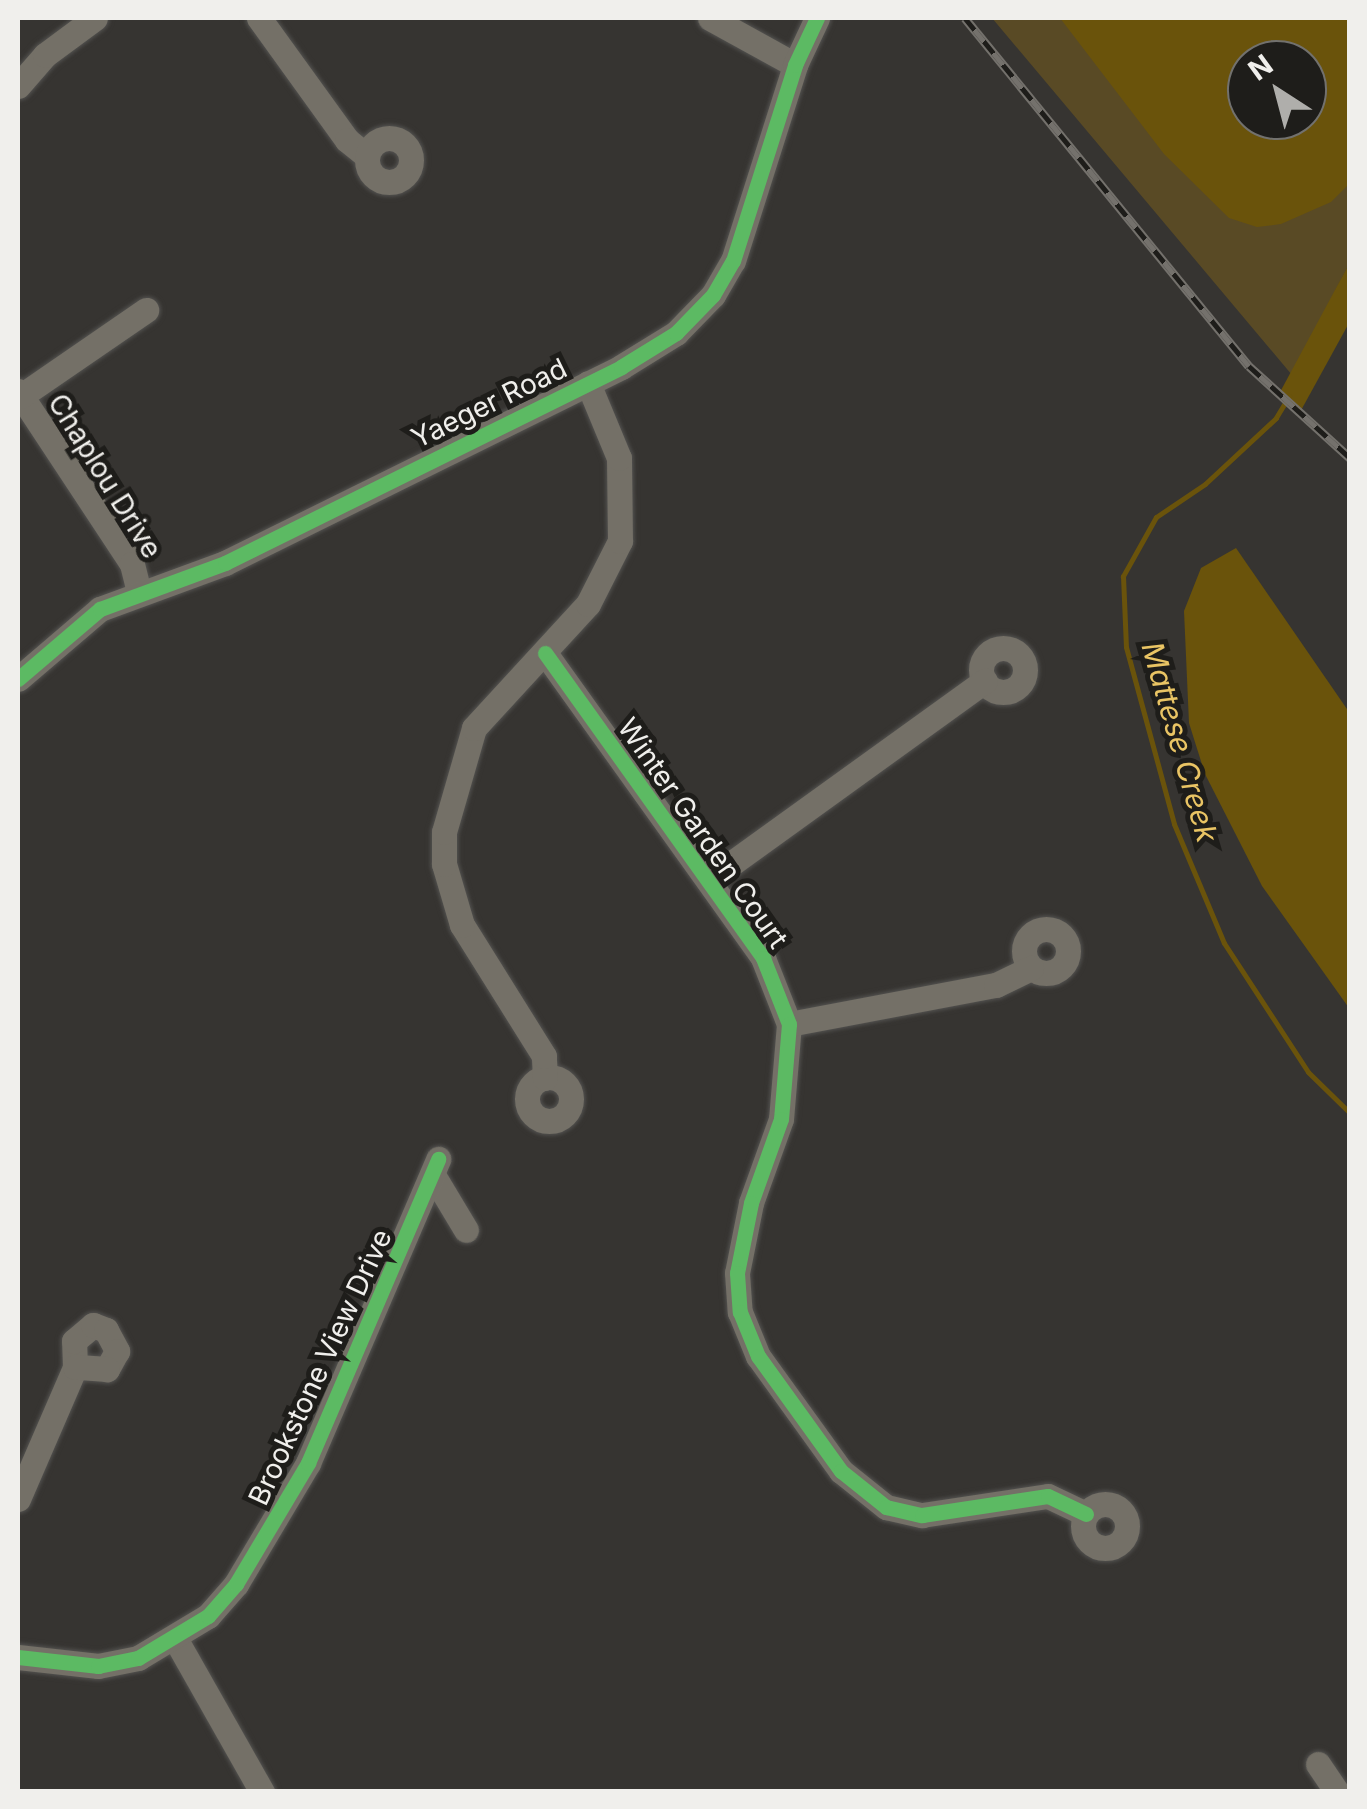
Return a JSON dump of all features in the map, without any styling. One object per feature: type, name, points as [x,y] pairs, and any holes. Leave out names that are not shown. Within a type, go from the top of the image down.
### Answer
[{"type":"street","points":[[18,86],[44,55],[95,18]]},
{"type":"street","points":[[260,18],[347,140],[367,156]]},
{"type":"street","points":[[710,18],[795,65]]},
{"type":"street","name":"Yaeger Road","points":[[18,679],[82,622],[139,593],[225,563],[588,383],[676,333],[714,295],[741,241],[795,65],[817,18]]},
{"type":"street","points":[[19,394],[146,310]]},
{"type":"street","points":[[546,1078],[544,1056],[462,926],[444,864],[448,804],[474,728],[588,604],[620,542],[619,458],[588,383]]},
{"type":"street","name":"Chaplou Drive","points":[[19,394],[132,564],[139,593]]},
{"type":"street","name":"Winter Garden Court","points":[[545,653],[763,958],[789,1024],[781,1119],[751,1203],[737,1272],[740,1312],[758,1356],[842,1471],[886,1507],[922,1516],[1048,1496],[1086,1514]]},
{"type":"street","points":[[710,879],[985,682]]},
{"type":"street","points":[[789,1024],[996,986],[1031,968]]},
{"type":"street","name":"Brookstone View Drive","points":[[18,1657],[98,1666],[138,1658],[176,1640],[236,1584],[308,1463],[436,1167],[466,1230]]},
{"type":"street","points":[[18,1499],[75,1367]]},
{"type":"street","points":[[176,1640],[262,1792]]},
{"type":"street","points":[[1318,1764],[1337,1792]]},
{"type":"shaded area","points":[[992,18],[1349,18],[1349,264],[1292,375]]},
{"type":"shaded area","points":[[1060,18],[1349,18],[1349,184],[1331,202],[1281,224],[1257,227],[1229,218],[1164,154]]},
{"type":"shaded area","points":[[1349,264],[1349,323],[1299,414],[1279,394]]},
{"type":"shaded area","points":[[1236,548],[1349,712],[1349,1008],[1262,886],[1205,774],[1189,723],[1184,611],[1201,568]]},
{"type":"waterway","name":"Mattese Creek","points":[[1289,396],[1276,418],[1205,484],[1156,517],[1123,576],[1126,647],[1174,824],[1224,943],[1308,1072],[1350,1113]]},
{"type":"railway","points":[[965,18],[1249,366],[1350,458]]},
{"type":"cycle path","points":[[18,679],[100,609],[225,563],[621,367],[676,333],[713,295],[733,261],[795,65],[817,18]]},
{"type":"cycle path","points":[[545,653],[763,958],[789,1024],[781,1119],[751,1203],[737,1273],[740,1312],[758,1356],[841,1471],[886,1507],[922,1515],[1048,1496],[1086,1514]]},
{"type":"cycle path","points":[[18,1657],[98,1666],[138,1658],[208,1616],[236,1584],[308,1463],[438,1159]]}]
